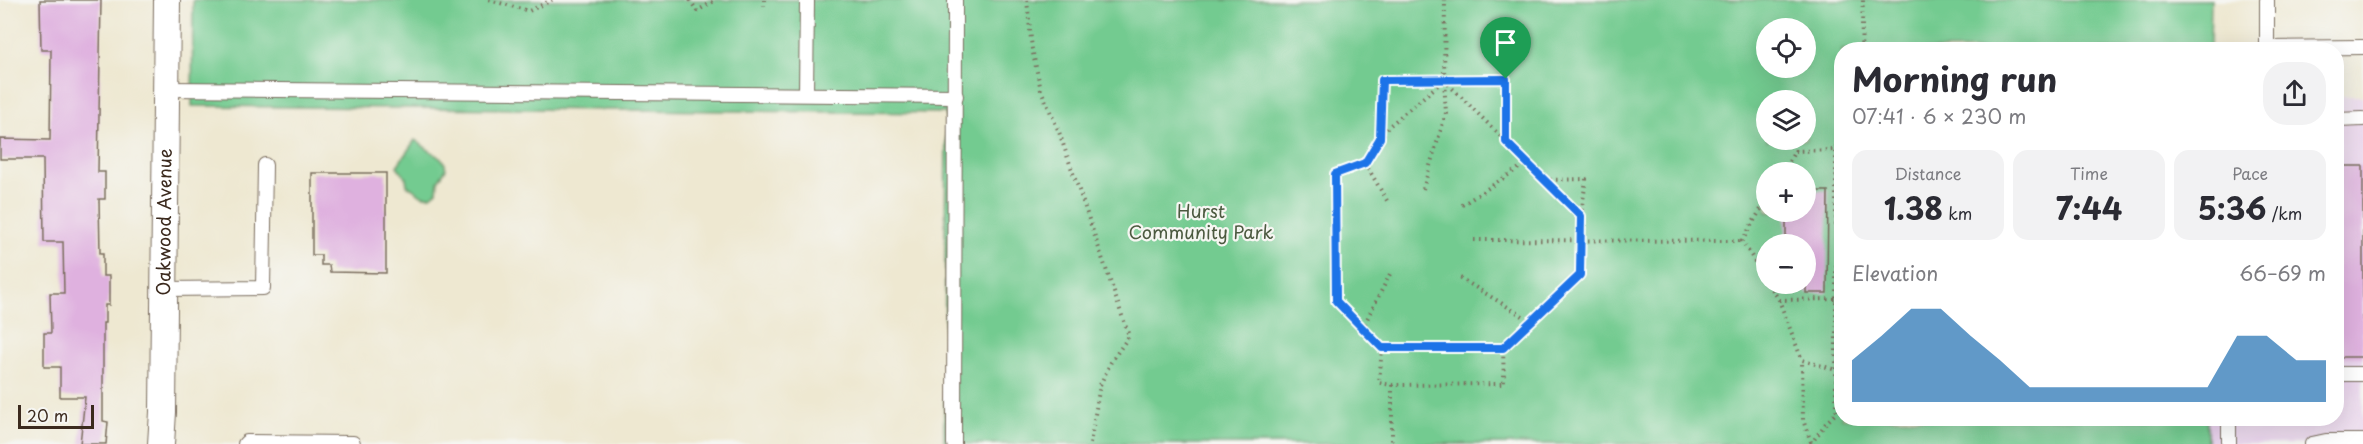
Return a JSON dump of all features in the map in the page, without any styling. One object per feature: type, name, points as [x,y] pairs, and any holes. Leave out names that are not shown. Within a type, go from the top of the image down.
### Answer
[{"type":"street","name":"Oakwood Avenue","points":[[160,444],[163,412],[167,0]]},
{"type":"lane","points":[[806,94],[807,0]]},
{"type":"lane","points":[[954,444],[955,0]]},
{"type":"lane","points":[[2267,0],[2267,42]]},
{"type":"lane","points":[[2344,47],[2363,47]]},
{"type":"lane","points":[[165,89],[956,96]]},
{"type":"lane","points":[[2344,120],[2363,119]]},
{"type":"lane","points":[[164,289],[263,288],[265,165]]},
{"type":"lane","points":[[2344,374],[2363,374]]},
{"type":"lane","points":[[2229,426],[2229,444]]},
{"type":"lane","points":[[2312,444],[2326,441],[2363,441]]},
{"type":"lane","points":[[245,444],[247,442],[353,443]]},
{"type":"path","points":[[489,0],[529,11],[552,0]]},
{"type":"path","points":[[690,0],[697,11],[716,0]]},
{"type":"path","points":[[764,0],[764,7]]},
{"type":"path","points":[[1027,0],[1032,49],[1041,90],[1059,132],[1129,336],[1111,362],[1100,385],[1090,444]]},
{"type":"path","points":[[1423,189],[1446,113],[1445,0]]},
{"type":"path","points":[[1861,42],[1863,0]]},
{"type":"path","points":[[1380,138],[1382,80],[1506,79],[1506,142]]},
{"type":"path","points":[[1444,80],[1388,127],[1365,163],[1335,174],[1336,301],[1362,329],[1382,348],[1503,348],[1580,275],[1581,216],[1586,179],[1544,180]]},
{"type":"path","points":[[1444,80],[1581,216]]},
{"type":"path","points":[[1789,162],[1795,151],[1834,150]]},
{"type":"path","points":[[1365,163],[1389,204]]},
{"type":"path","points":[[1462,205],[1527,163]]},
{"type":"path","points":[[1742,241],[1756,217]]},
{"type":"path","points":[[1474,240],[1742,241]]},
{"type":"path","points":[[1742,241],[1756,263]]},
{"type":"path","points":[[1362,329],[1390,274]]},
{"type":"path","points":[[1460,278],[1531,321]]},
{"type":"path","points":[[1775,294],[1802,360],[1803,420],[1812,443]]},
{"type":"path","points":[[1779,300],[1834,300]]},
{"type":"path","points":[[1382,348],[1379,383],[1392,385],[1504,384],[1503,348]]},
{"type":"path","points":[[1802,360],[1834,369]]},
{"type":"path","points":[[1392,385],[1392,444]]},
{"type":"path","points":[[1812,443],[1834,415]]},
{"type":"shaded area","points":[[2344,96],[2363,96],[2363,444],[2207,444],[2207,426],[2344,426]]},
{"type":"green space","name":"Hurst Community Park","points":[[193,0],[2211,0],[2210,42],[1834,42],[1834,426],[2207,426],[2207,444],[944,444],[946,113],[192,106]]},
{"type":"green space","points":[[415,140],[444,161],[446,169],[438,181],[437,191],[431,196],[423,196],[407,185],[406,178],[397,166]]},
{"type":"building","points":[[40,0],[101,0],[98,172],[105,172],[105,199],[99,199],[100,253],[103,253],[103,276],[109,276],[109,305],[105,305],[105,323],[103,323],[103,421],[108,422],[106,444],[80,444],[85,397],[60,397],[60,367],[44,367],[44,333],[51,333],[50,293],[64,293],[63,242],[44,242],[43,159],[0,159],[0,139],[50,140],[51,50],[41,50]]},
{"type":"building","points":[[2344,166],[2363,166],[2363,357],[2344,357]]},
{"type":"building","points":[[312,173],[386,173],[386,273],[330,272],[329,265],[321,265],[321,255],[312,255]]},
{"type":"building","points":[[1816,191],[1828,191],[1827,293],[1816,293],[1816,234],[1786,234],[1786,222],[1816,222]]},
{"type":"route","points":[[1506,79],[1506,142],[1581,216],[1580,275],[1503,348],[1382,348],[1336,301],[1335,174],[1365,163],[1380,138],[1382,80],[1506,79]]}]
